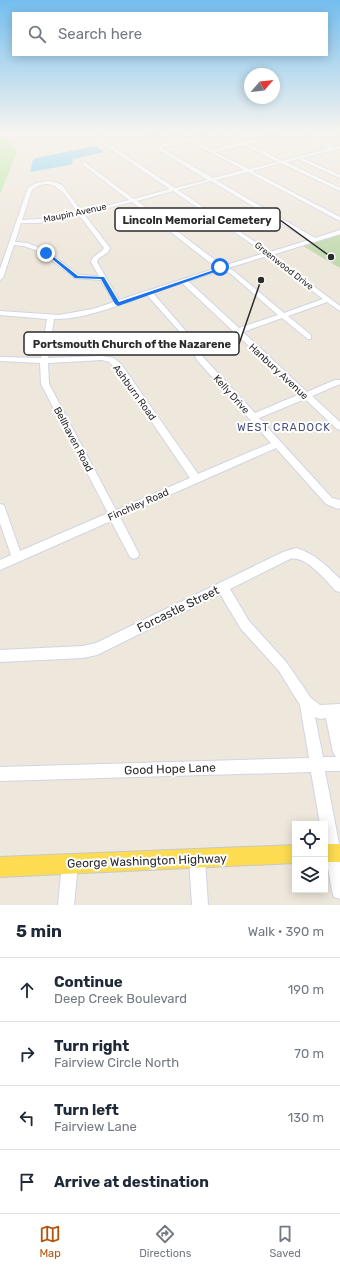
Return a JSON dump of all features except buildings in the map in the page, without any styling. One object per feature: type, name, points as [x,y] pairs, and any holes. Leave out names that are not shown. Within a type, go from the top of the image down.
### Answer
[{"type":"main road","name":"George Washington Highway","points":[[0,867],[292,854]]},
{"type":"street","points":[[98,174],[224,268],[232,272],[308,337]]},
{"type":"street","name":"Greenwood Drive","points":[[150,174],[266,251],[272,258],[340,309]]},
{"type":"street","points":[[203,174],[314,240]]},
{"type":"street","name":"Maupin Avenue","points":[[19,222],[48,220],[80,214],[237,174]]},
{"type":"street","points":[[256,174],[340,219]]},
{"type":"street","points":[[308,174],[340,190]]},
{"type":"street","points":[[0,278],[30,189],[33,186],[52,182],[58,184],[107,248],[106,251],[94,259],[95,265],[118,304]]},
{"type":"street","points":[[0,313],[51,317],[94,311],[340,232]]},
{"type":"street","points":[[12,243],[25,244],[43,251],[77,277],[103,278]]},
{"type":"street","name":"Hanbury Avenue","points":[[184,281],[340,427]]},
{"type":"street","name":"Kelly Drive","points":[[149,293],[195,346],[200,358],[277,444],[329,501],[339,505]]},
{"type":"street","points":[[195,346],[328,300]]},
{"type":"street","name":"Bellhaven Road","points":[[51,317],[44,360],[45,384],[134,554]]},
{"type":"street","name":"Ashburn Road","points":[[0,359],[30,361],[102,358],[110,360],[118,366],[196,478]]},
{"type":"street","points":[[253,417],[338,382]]},
{"type":"street","name":"Finchley Road","points":[[0,565],[196,478],[277,444]]},
{"type":"street","points":[[0,508],[17,557]]},
{"type":"street","name":"Forcastle Street","points":[[0,656],[83,652],[97,649],[287,555],[295,553],[304,555],[310,559],[340,587]]},
{"type":"street","points":[[222,587],[245,625],[283,667],[306,703],[313,709],[320,712],[336,712],[340,752]]},
{"type":"street","points":[[306,703],[340,891]]},
{"type":"street","name":"Good Hope Lane","points":[[0,774],[340,764]]},
{"type":"street","points":[[197,858],[200,905]]},
{"type":"street","points":[[66,905],[70,864]]},
{"type":"green space","points":[[0,174],[8,174],[0,194]]},
{"type":"green space","points":[[340,235],[340,268],[303,246]]},
{"type":"place","name":"Lincoln Memorial Cemetery","points":[[331,257]]},
{"type":"place","name":"Portsmouth Church of the Nazarene","points":[[261,280]]},
{"type":"district","name":"WEST CRADOCK","points":[[284,427]]},
{"type":"route","points":[[46,253],[77,277],[103,278],[118,304],[196,276],[224,268],[220,267]]}]
